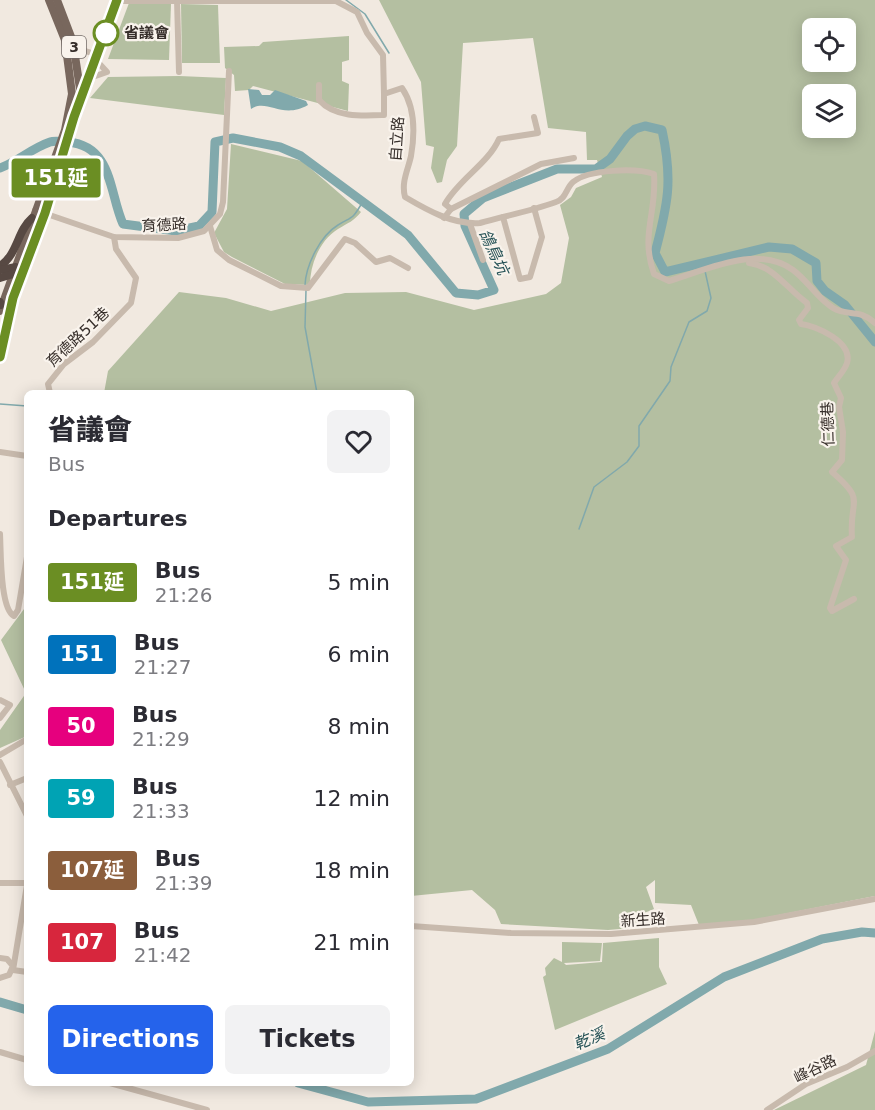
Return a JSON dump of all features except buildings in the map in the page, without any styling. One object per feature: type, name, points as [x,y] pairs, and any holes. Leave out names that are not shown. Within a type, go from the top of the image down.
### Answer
[{"type":"highway","points":[[0,268],[11,256],[34,214]]},
{"type":"highway","points":[[0,268],[17,271]]},
{"type":"highway","points":[[0,278],[17,271]]},
{"type":"main road","name":"3","points":[[49,0],[65,40],[72,94],[67,134]]},
{"type":"main road","name":"3","points":[[0,357],[17,271],[34,214],[81,96],[73,42],[57,0]]},
{"type":"main road","name":"3","points":[[0,306],[45,213],[62,148]]},
{"type":"street","points":[[72,94],[81,96],[97,58],[116,1],[336,1],[359,15],[367,33],[383,55],[384,94]]},
{"type":"street","points":[[177,1],[179,72]]},
{"type":"street","points":[[73,42],[79,49],[97,58],[107,72],[87,79]]},
{"type":"street","points":[[229,71],[228,145],[223,202],[220,214],[210,226],[217,250],[229,260],[281,286],[308,288],[345,239],[355,243],[376,262],[390,258],[408,268]]},
{"type":"street","name":"自立路","points":[[319,85],[319,100],[323,105],[352,116],[384,115],[384,94],[402,88],[411,107],[412,139],[404,182],[405,197],[446,218]]},
{"type":"street","points":[[451,209],[445,204],[452,192],[492,152],[500,139],[538,133],[534,117]]},
{"type":"street","points":[[483,260],[468,223],[446,218],[451,209],[541,164],[574,158]]},
{"type":"street","name":"仁德巷","points":[[468,223],[503,217],[559,201],[571,184],[578,179],[613,171],[644,171],[654,174],[653,211],[646,237],[647,253],[654,274],[669,281],[736,262],[763,258],[785,265],[817,295],[839,311],[858,312],[875,323]]},
{"type":"street","points":[[503,217],[520,279],[530,277],[542,237],[534,208]]},
{"type":"street","name":"育德路","points":[[34,214],[45,213],[114,237],[186,237],[197,235],[210,226]]},
{"type":"street","name":"育德路51巷","points":[[49,390],[48,384],[55,374],[77,352],[93,342],[131,303],[136,278],[116,249],[114,237]]},
{"type":"street","name":"仁德巷","points":[[736,262],[770,268],[793,293],[807,303],[808,308],[799,320],[801,324],[814,326],[844,347],[847,355],[847,364],[834,383],[841,398],[839,407],[843,432],[842,460],[832,472],[853,491],[856,500],[850,514],[852,537],[836,546],[846,560],[830,608],[832,611],[837,610],[854,599]]},
{"type":"street","points":[[0,452],[24,456]]},
{"type":"street","points":[[0,534],[4,603],[10,615],[14,616],[18,610],[24,575]]},
{"type":"street","points":[[0,699],[10,705],[0,718]]},
{"type":"street","points":[[0,755],[24,741]]},
{"type":"street","points":[[0,762],[2,774],[24,810]]},
{"type":"street","points":[[10,785],[24,779]]},
{"type":"street","points":[[0,883],[24,884]]},
{"type":"street","name":"新生路","points":[[414,926],[512,933],[611,934],[777,919],[823,907],[875,899]]},
{"type":"street","points":[[0,978],[6,977],[13,970],[24,910]]},
{"type":"street","points":[[19,932],[24,933]]},
{"type":"street","points":[[0,958],[10,960],[13,970]]},
{"type":"street","points":[[13,970],[24,972]]},
{"type":"street","name":"峰谷路","points":[[767,1110],[806,1083],[847,1067],[875,1051]]},
{"type":"street","points":[[0,1052],[24,1059]]},
{"type":"street","points":[[121,1086],[207,1110]]},
{"type":"green space","points":[[379,0],[875,0],[875,896],[753,920],[699,925],[691,905],[655,903],[655,880],[646,887],[654,909],[639,915],[643,927],[608,930],[501,924],[495,910],[472,890],[414,896],[414,390],[105,390],[108,371],[179,292],[226,298],[271,311],[345,293],[406,292],[474,310],[546,294],[561,283],[569,238],[560,205],[571,197],[576,188],[602,177],[597,160],[587,160],[586,132],[548,128],[533,38],[463,43],[457,146],[447,160],[442,182],[437,183],[431,168],[434,147],[426,145],[421,82]]},
{"type":"green space","points":[[129,3],[171,4],[169,60],[108,59]]},
{"type":"green space","points":[[181,4],[218,5],[220,63],[182,63]]},
{"type":"green space","points":[[349,36],[349,60],[342,62],[342,81],[349,84],[348,111],[253,86],[249,90],[235,91],[234,75],[225,68],[224,47],[259,46],[263,42]]},
{"type":"green space","points":[[108,77],[226,78],[224,115],[90,98]]},
{"type":"green space","points":[[231,144],[302,161],[361,212],[326,239],[321,246],[314,261],[310,285],[285,284],[224,252],[214,233],[227,209]]},
{"type":"green space","points":[[24,609],[24,689],[1,640]]},
{"type":"green space","points":[[24,696],[24,737],[0,748],[0,730]]},
{"type":"green space","points":[[659,938],[659,967],[667,984],[555,1030],[543,977],[546,975],[545,968],[554,958],[562,962],[562,942],[602,943],[600,961],[564,963],[566,965],[602,962],[603,943]]},
{"type":"green space","points":[[875,1031],[875,1110],[774,1110],[866,1065]]},
{"type":"water","points":[[248,89],[259,90],[262,95],[270,95],[275,90],[306,101],[308,105],[290,110],[263,106],[251,109]]},
{"type":"waterway","points":[[346,0],[365,14],[389,53]]},
{"type":"waterway","name":"鴿鳥坑","points":[[0,168],[52,141],[83,145],[94,152],[107,173],[123,224],[176,231],[199,226],[212,212],[215,142],[233,138],[280,147],[301,156],[408,235],[456,293],[478,295],[494,290],[465,226],[464,214],[483,198],[557,169],[596,169],[610,159],[627,136],[635,129],[645,126],[662,130],[665,148],[668,178],[666,206],[655,253],[665,272],[769,247],[792,249],[816,263],[817,281],[825,291],[845,305],[875,342]]},
{"type":"waterway","points":[[305,285],[311,260],[325,236],[350,219],[362,203]]},
{"type":"waterway","points":[[579,529],[594,487],[627,462],[639,446],[639,426],[670,381],[671,367],[689,322],[707,311],[711,298],[705,271]]},
{"type":"waterway","points":[[306,290],[305,327],[316,390]]},
{"type":"waterway","points":[[0,404],[24,406]]},
{"type":"waterway","name":"乾溪","points":[[309,1086],[368,1102],[476,1099],[608,1049],[724,977],[822,939],[862,932],[875,933]]},
{"type":"waterway","name":"乾溪","points":[[0,1002],[24,1009]]},
{"type":"bus line","name":"151延","points":[[0,357],[13,298],[45,213],[87,79],[107,32],[117,0]]},
{"type":"place","name":"省議會","points":[[106,33]]}]
